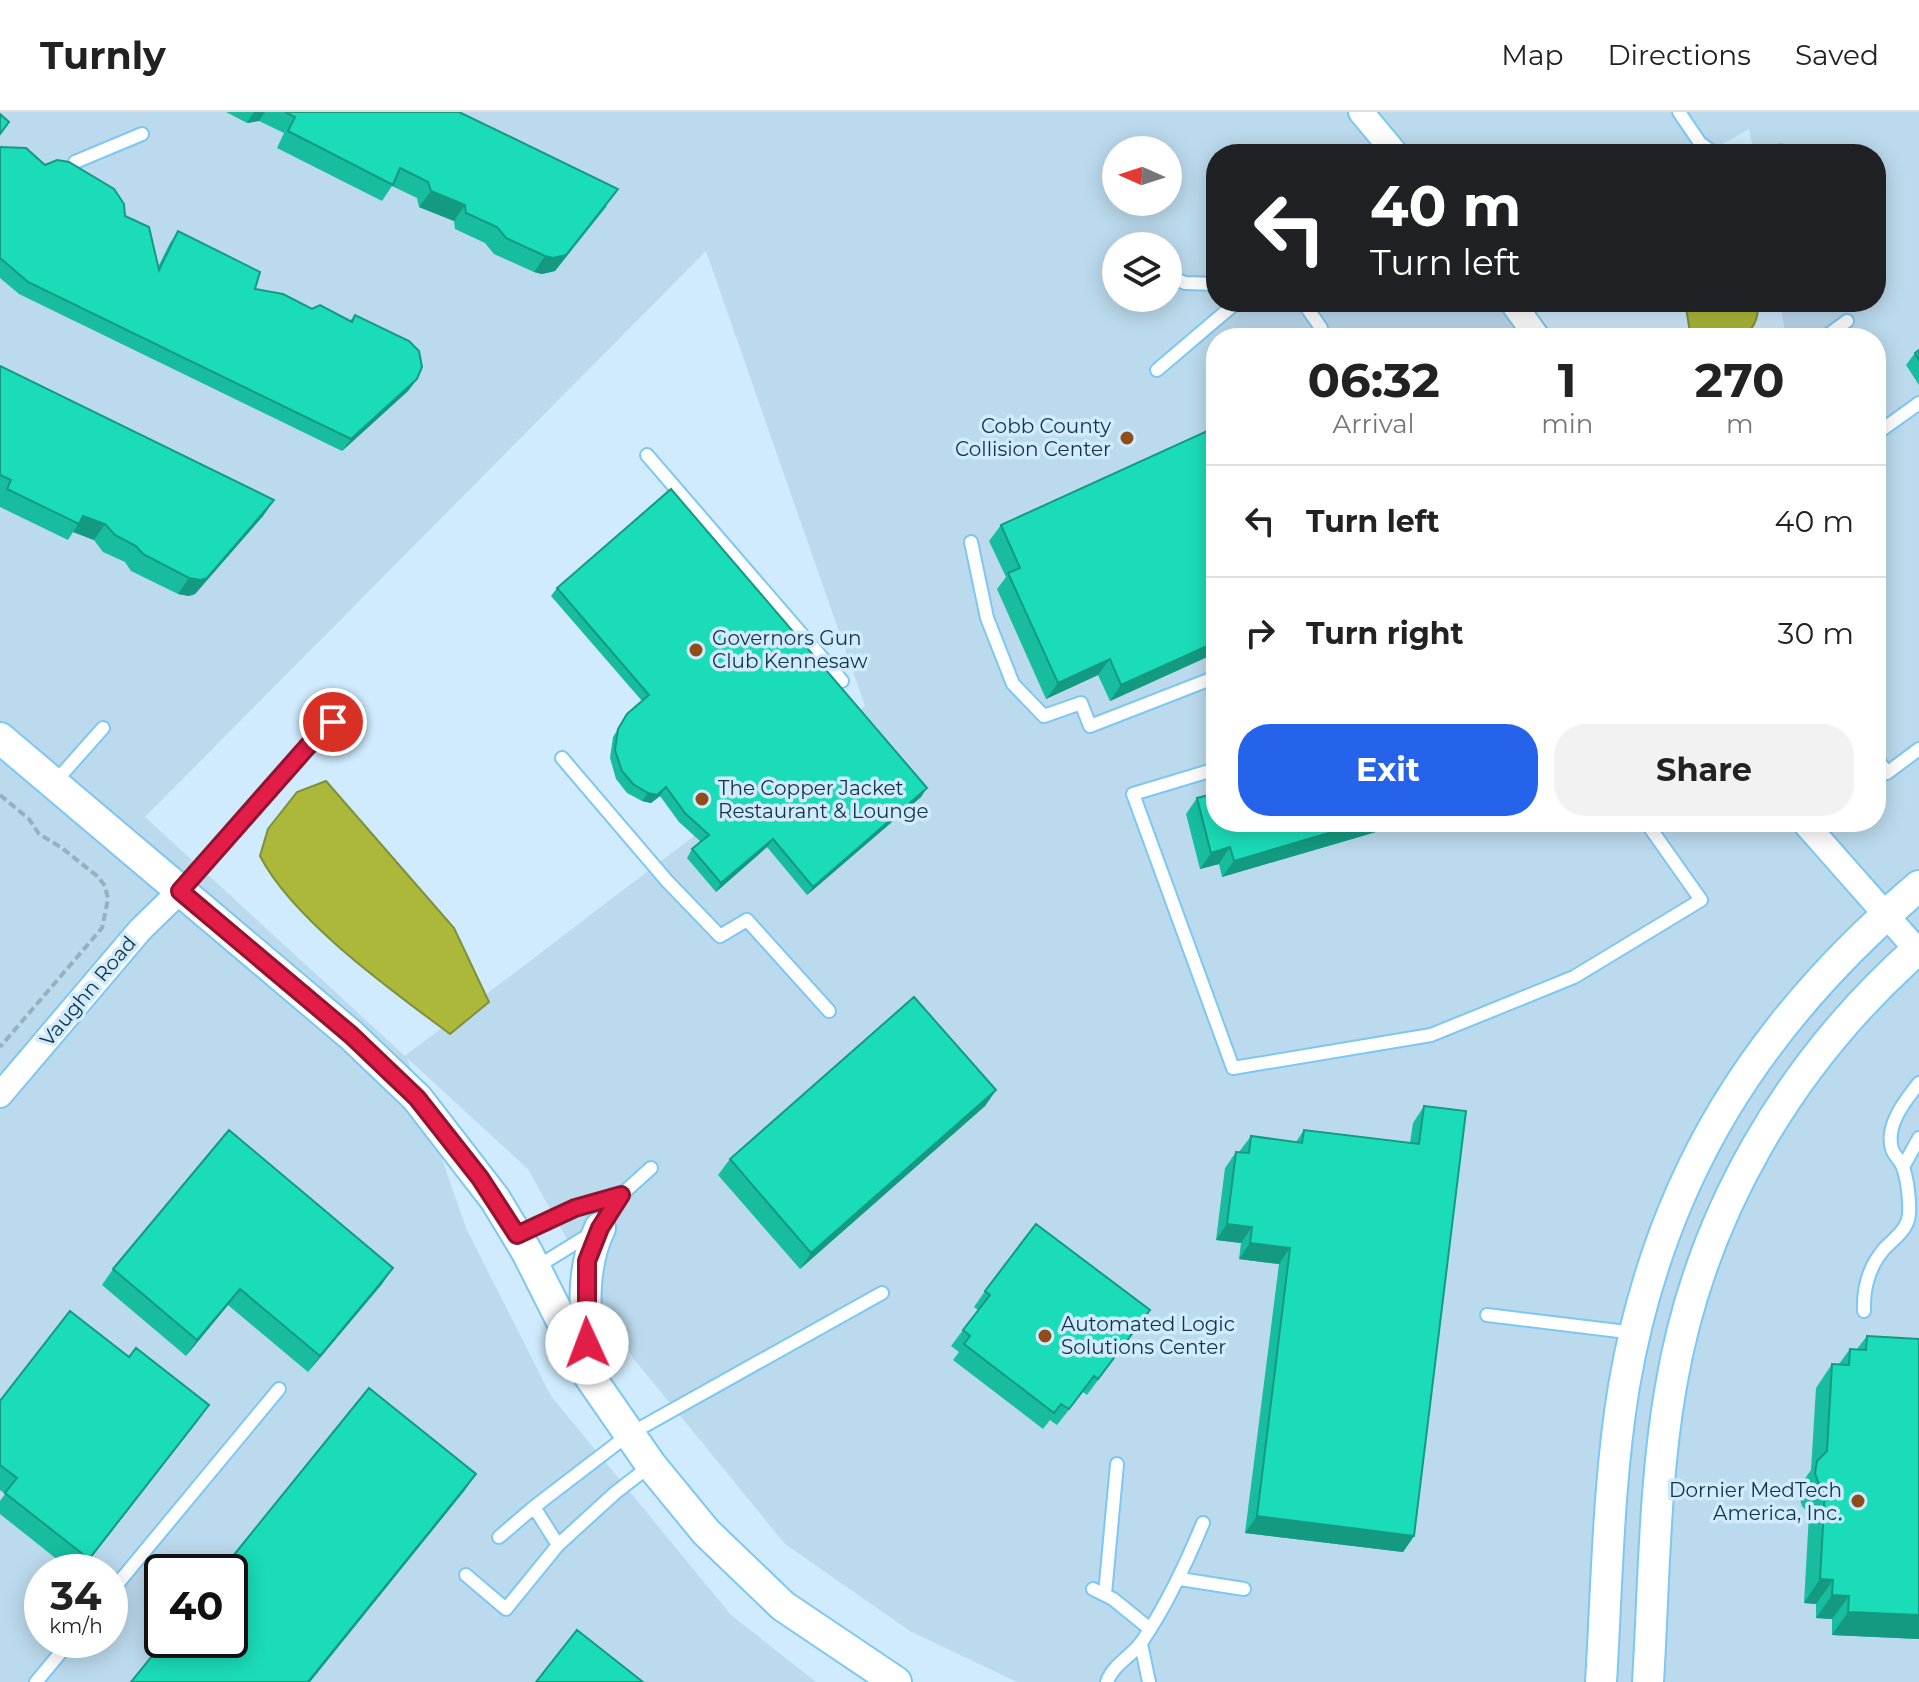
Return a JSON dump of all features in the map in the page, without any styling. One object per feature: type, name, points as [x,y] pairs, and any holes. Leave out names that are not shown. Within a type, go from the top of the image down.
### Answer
[{"type":"street","points":[[1361,112],[1388,144]]},
{"type":"street","points":[[0,738],[351,1035],[417,1098],[480,1178],[517,1235],[590,1377],[651,1465],[706,1532],[783,1606],[896,1682]]},
{"type":"street","points":[[1648,1682],[1668,1404],[1688,1311],[1715,1228],[1760,1139],[1813,1059],[1849,1016],[1918,955],[1813,832]]},
{"type":"street","points":[[1601,1682],[1615,1464],[1624,1387],[1647,1282],[1680,1195],[1728,1102],[1753,1063],[1802,999],[1886,914],[1919,886]]},
{"type":"street","name":"Vaughn Road","points":[[0,1095],[140,930],[180,891]]},
{"type":"street","points":[[590,1377],[585,1280],[587,1261],[600,1228]]},
{"type":"lane","points":[[1679,112],[1701,144]]},
{"type":"lane","points":[[75,162],[142,134]]},
{"type":"lane","points":[[1182,282],[1206,284]]},
{"type":"lane","points":[[1206,328],[1225,312]]},
{"type":"lane","points":[[1310,312],[1321,328]]},
{"type":"lane","points":[[1838,328],[1847,321]]},
{"type":"lane","points":[[1157,370],[1206,328]]},
{"type":"lane","points":[[1886,427],[1919,403]]},
{"type":"lane","points":[[647,455],[842,681]]},
{"type":"lane","points":[[971,542],[987,618],[1013,684],[1044,716],[1081,703],[1090,726],[1206,681]]},
{"type":"lane","points":[[180,891],[307,747],[333,722]]},
{"type":"lane","points":[[54,784],[103,728]]},
{"type":"lane","points":[[1886,772],[1919,749]]},
{"type":"lane","points":[[562,758],[667,881],[720,936],[747,920],[829,1011]]},
{"type":"lane","points":[[1206,772],[1133,794],[1233,1068],[1431,1035],[1574,977],[1701,900],[1653,832]]},
{"type":"lane","points":[[1864,1311],[1863,1292],[1871,1268],[1901,1234],[1909,1215],[1903,1167],[1892,1150],[1891,1133],[1896,1116],[1919,1083]]},
{"type":"lane","points":[[1903,1167],[1919,1138]]},
{"type":"lane","points":[[535,1268],[600,1228],[621,1195],[651,1168]]},
{"type":"lane","points":[[517,1235],[575,1208],[621,1195]]},
{"type":"lane","points":[[499,1537],[628,1435],[882,1293]]},
{"type":"lane","points":[[1487,1315],[1635,1333]]},
{"type":"lane","points":[[128,1571],[279,1389]]},
{"type":"lane","points":[[1117,1464],[1099,1591],[1150,1629]]},
{"type":"lane","points":[[466,1575],[506,1609],[558,1545],[651,1465]]},
{"type":"lane","points":[[534,1507],[558,1545]]},
{"type":"lane","points":[[1107,1682],[1110,1673],[1141,1644],[1180,1579],[1203,1523]]},
{"type":"lane","points":[[1180,1579],[1244,1589]]},
{"type":"lane","points":[[1141,1644],[1149,1682]]},
{"type":"lane","points":[[36,1682],[56,1658]]},
{"type":"path","points":[[0,795],[29,819],[39,834],[97,876],[105,886],[108,899],[102,928],[0,1047]]},
{"type":"shaded area","points":[[0,112],[1919,112],[1919,1682],[1017,1682],[910,1631],[785,1544],[633,1358],[528,1169],[407,1058],[466,1228],[551,1396],[731,1615],[816,1682],[0,1682]],"holes":[[[706,251],[865,706],[405,1056],[145,817]]]},
{"type":"shaded area","points":[[1687,312],[1757,312],[1751,328],[1689,328]]},
{"type":"shaded area","points":[[326,781],[454,928],[489,1002],[450,1034],[319,929],[295,905],[260,856],[268,829],[297,792]]},
{"type":"building","points":[[285,112],[459,112],[618,189],[566,255],[553,258],[506,238],[497,227],[466,213],[465,205],[431,191],[428,182],[400,168],[393,185],[288,131],[295,117]]},
{"type":"building","points":[[0,114],[9,122],[0,134]]},
{"type":"building","points":[[0,147],[26,148],[45,165],[57,160],[69,162],[114,189],[124,204],[125,216],[149,227],[159,270],[178,231],[260,272],[255,289],[283,294],[312,309],[320,305],[352,322],[355,315],[409,341],[419,351],[422,367],[417,379],[351,439],[28,282],[0,258]]},
{"type":"building","points":[[0,366],[274,500],[207,578],[201,580],[189,578],[143,554],[136,546],[115,535],[105,524],[83,516],[79,524],[7,489],[11,480],[0,475]]},
{"type":"building","points":[[1206,432],[1206,647],[1121,685],[1110,659],[1058,683],[1008,573],[1020,568],[1001,525]]},
{"type":"building","name":"Governors Gun Club Kennesaw","points":[[671,489],[927,788],[813,887],[773,839],[721,883],[692,849],[709,835],[685,813],[666,787],[657,795],[648,793],[633,784],[622,771],[615,750],[618,729],[627,714],[649,695],[557,588]]},
{"type":"building","points":[[1206,796],[1206,832],[1332,832],[1234,861],[1230,847],[1211,853],[1197,798]]},
{"type":"building","points":[[914,997],[996,1090],[811,1253],[730,1159]]},
{"type":"building","points":[[1424,1106],[1466,1111],[1414,1536],[1257,1516],[1290,1248],[1250,1243],[1252,1227],[1227,1224],[1236,1152],[1249,1153],[1251,1136],[1302,1143],[1304,1130],[1419,1144]]},
{"type":"building","points":[[229,1130],[393,1268],[320,1356],[240,1289],[197,1340],[113,1269]]},
{"type":"building","name":"Automated Logic Solutions Center","points":[[1036,1224],[1150,1310],[1098,1379],[1094,1376],[1069,1409],[1061,1404],[1054,1413],[964,1344],[970,1336],[963,1330],[990,1295],[985,1291]]},
{"type":"building","points":[[70,1311],[129,1357],[136,1348],[209,1405],[93,1554],[83,1554],[5,1493],[17,1478],[0,1465],[0,1401]]},
{"type":"building","name":"Dornier MedTech America, Inc.","points":[[1867,1336],[1919,1339],[1919,1615],[1848,1612],[1849,1596],[1832,1595],[1833,1580],[1820,1579],[1825,1490],[1815,1473],[1817,1461],[1827,1451],[1832,1364],[1849,1365],[1850,1349],[1866,1350]]},
{"type":"building","points":[[369,1388],[476,1474],[308,1682],[131,1682],[150,1658],[248,1658],[248,1554],[235,1554]]},
{"type":"building","points":[[577,1630],[643,1682],[536,1682]]},
{"type":"place","name":"Cobb County Collision Center","points":[[1127,438]]},
{"type":"place","name":"Governors Gun Club Kennesaw","points":[[696,650]]},
{"type":"place","name":"The Copper Jacket Restaurant & Lounge","points":[[702,799]]},
{"type":"place","name":"Automated Logic Solutions Center","points":[[1045,1336]]},
{"type":"place","name":"Dornier MedTech America, Inc.","points":[[1858,1501]]},
{"type":"route","points":[[333,722],[307,747],[180,891],[351,1035],[417,1098],[480,1178],[517,1235],[575,1208],[621,1195],[600,1228],[587,1261],[587,1343]]}]
